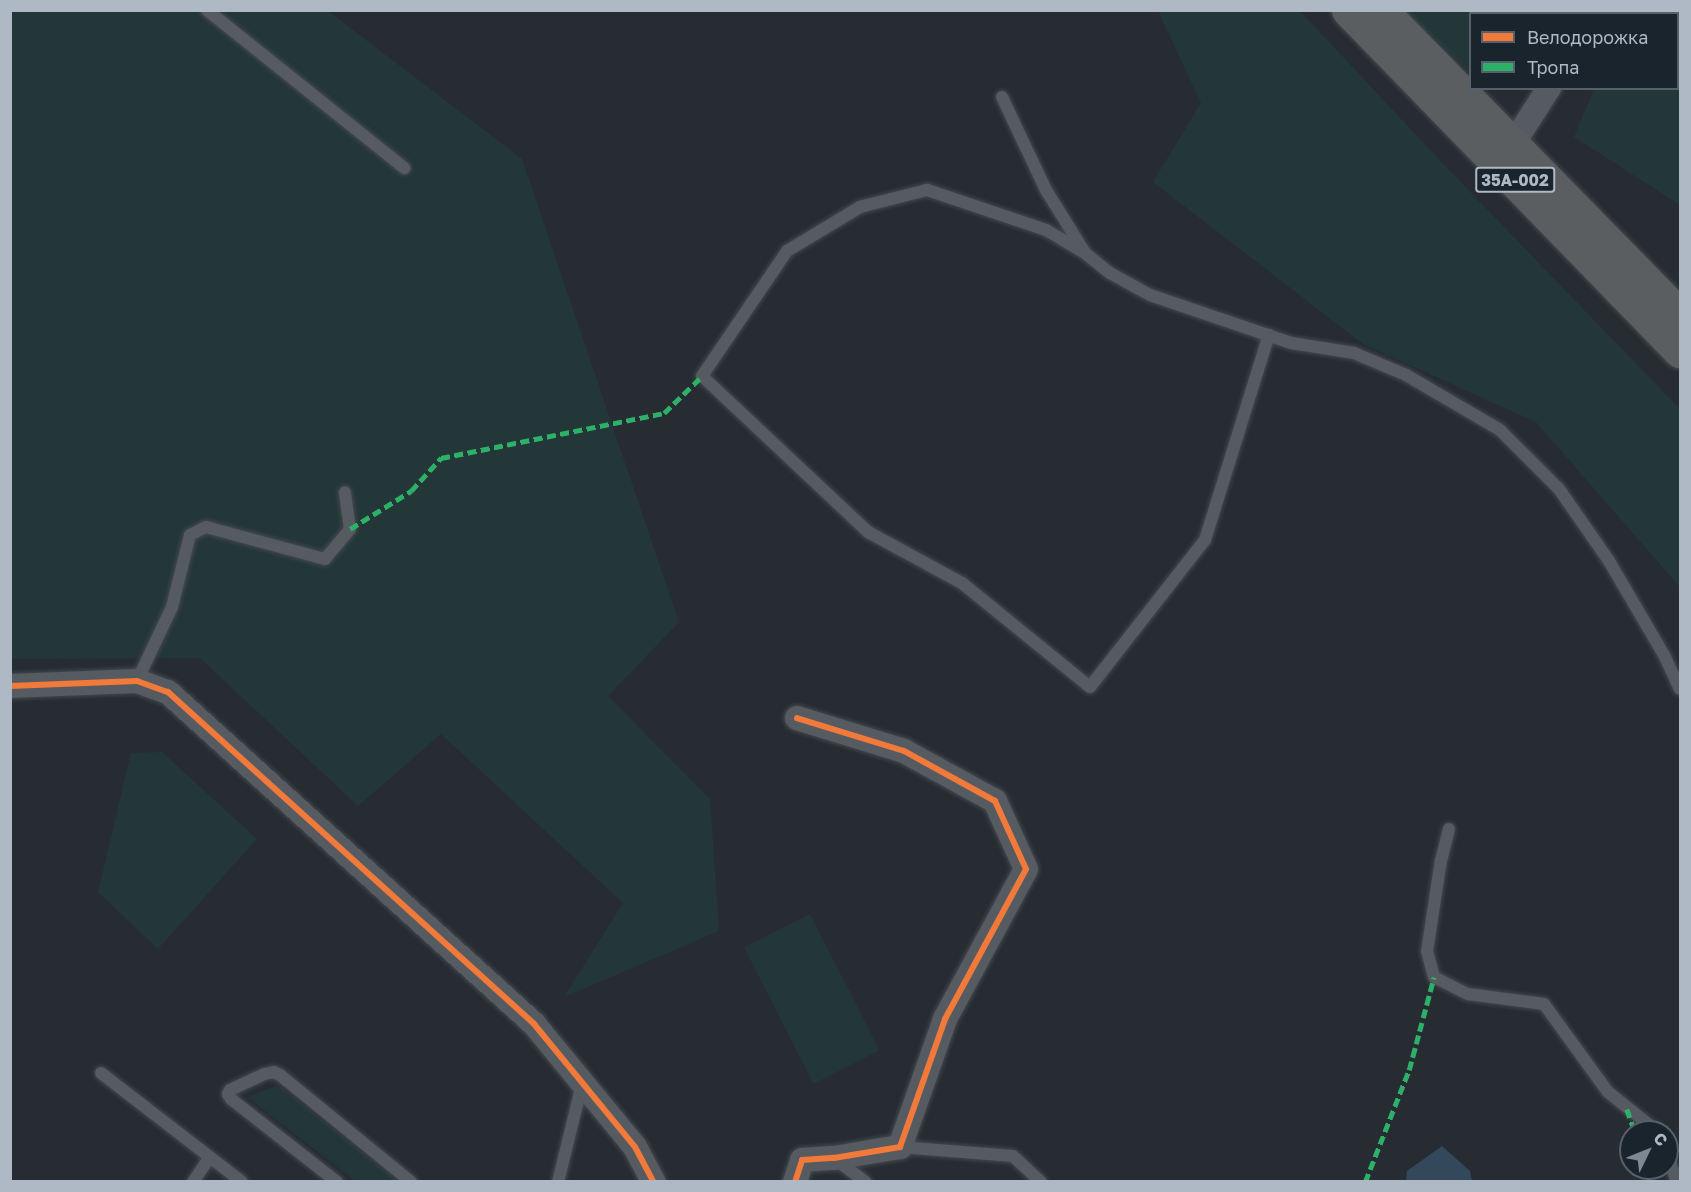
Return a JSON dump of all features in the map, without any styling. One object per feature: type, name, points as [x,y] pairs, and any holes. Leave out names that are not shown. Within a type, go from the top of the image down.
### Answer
[{"type":"highway","name":"35А-002","points":[[1348,10],[1680,351]]},
{"type":"highway","name":"35А-002","points":[[1381,10],[1680,315]]},
{"type":"street","points":[[1513,144],[1548,90]]},
{"type":"street","points":[[10,687],[137,681],[168,692],[189,708],[534,1024],[635,1147],[654,1182]]},
{"type":"street","points":[[795,1182],[802,1160],[834,1158],[900,1147],[945,1019],[1026,869],[995,801],[904,752],[796,718]]},
{"type":"lane","points":[[207,10],[404,168]]},
{"type":"lane","points":[[1002,97],[1046,190],[1085,253]]},
{"type":"lane","points":[[1269,335],[1205,540],[1090,687],[962,583],[868,532],[702,376],[787,251],[860,207],[927,190],[1047,230],[1085,253],[1110,273],[1150,295],[1269,335],[1291,343],[1354,354],[1406,375],[1500,430],[1559,489],[1610,561],[1665,657],[1680,689]]},
{"type":"lane","points":[[137,681],[172,607],[190,536],[206,527],[325,559],[350,530],[345,492]]},
{"type":"lane","points":[[1449,829],[1441,860],[1427,951],[1434,977],[1468,994],[1544,1004],[1608,1092],[1643,1120]]},
{"type":"lane","points":[[338,1182],[231,1099],[230,1090],[265,1074],[274,1072],[280,1075],[411,1182]]},
{"type":"lane","points":[[101,1073],[242,1182]]},
{"type":"lane","points":[[558,1182],[583,1083]]},
{"type":"lane","points":[[900,1147],[1013,1156],[1041,1182]]},
{"type":"lane","points":[[193,1182],[210,1158]]},
{"type":"lane","points":[[834,1158],[865,1182]]},
{"type":"green space","points":[[10,11],[328,11],[522,159],[679,622],[608,696],[710,799],[719,931],[564,997],[623,903],[441,734],[358,806],[200,658],[11,659]]},
{"type":"green space","points":[[1158,11],[1300,11],[1448,169],[1680,409],[1680,587],[1536,422],[1363,344],[1153,182],[1201,103]]},
{"type":"green space","points":[[1405,11],[1561,11],[1469,12],[1469,71]]},
{"type":"green space","points":[[1680,11],[1680,205],[1574,137],[1594,90],[1679,90],[1679,12],[1626,12]]},
{"type":"green space","points":[[162,752],[257,839],[158,949],[98,892],[131,753]]},
{"type":"green space","points":[[810,914],[879,1050],[814,1084],[744,948]]},
{"type":"green space","points":[[278,1085],[398,1181],[355,1181],[247,1097]]},
{"type":"water","points":[[1442,1146],[1470,1171],[1472,1181],[1406,1181],[1407,1171]]},
{"type":"marked path","points":[[350,529],[411,491],[441,458],[664,413],[702,376]]},
{"type":"marked path","points":[[1365,1182],[1409,1070],[1434,977]]},
{"type":"marked path","points":[[1627,1109],[1631,1120]]},
{"type":"cycle path","points":[[10,686],[137,681],[168,692],[534,1024],[635,1147],[654,1182]]},
{"type":"cycle path","points":[[795,1182],[802,1160],[834,1158],[900,1147],[945,1019],[1026,869],[995,801],[904,751],[797,718]]}]
